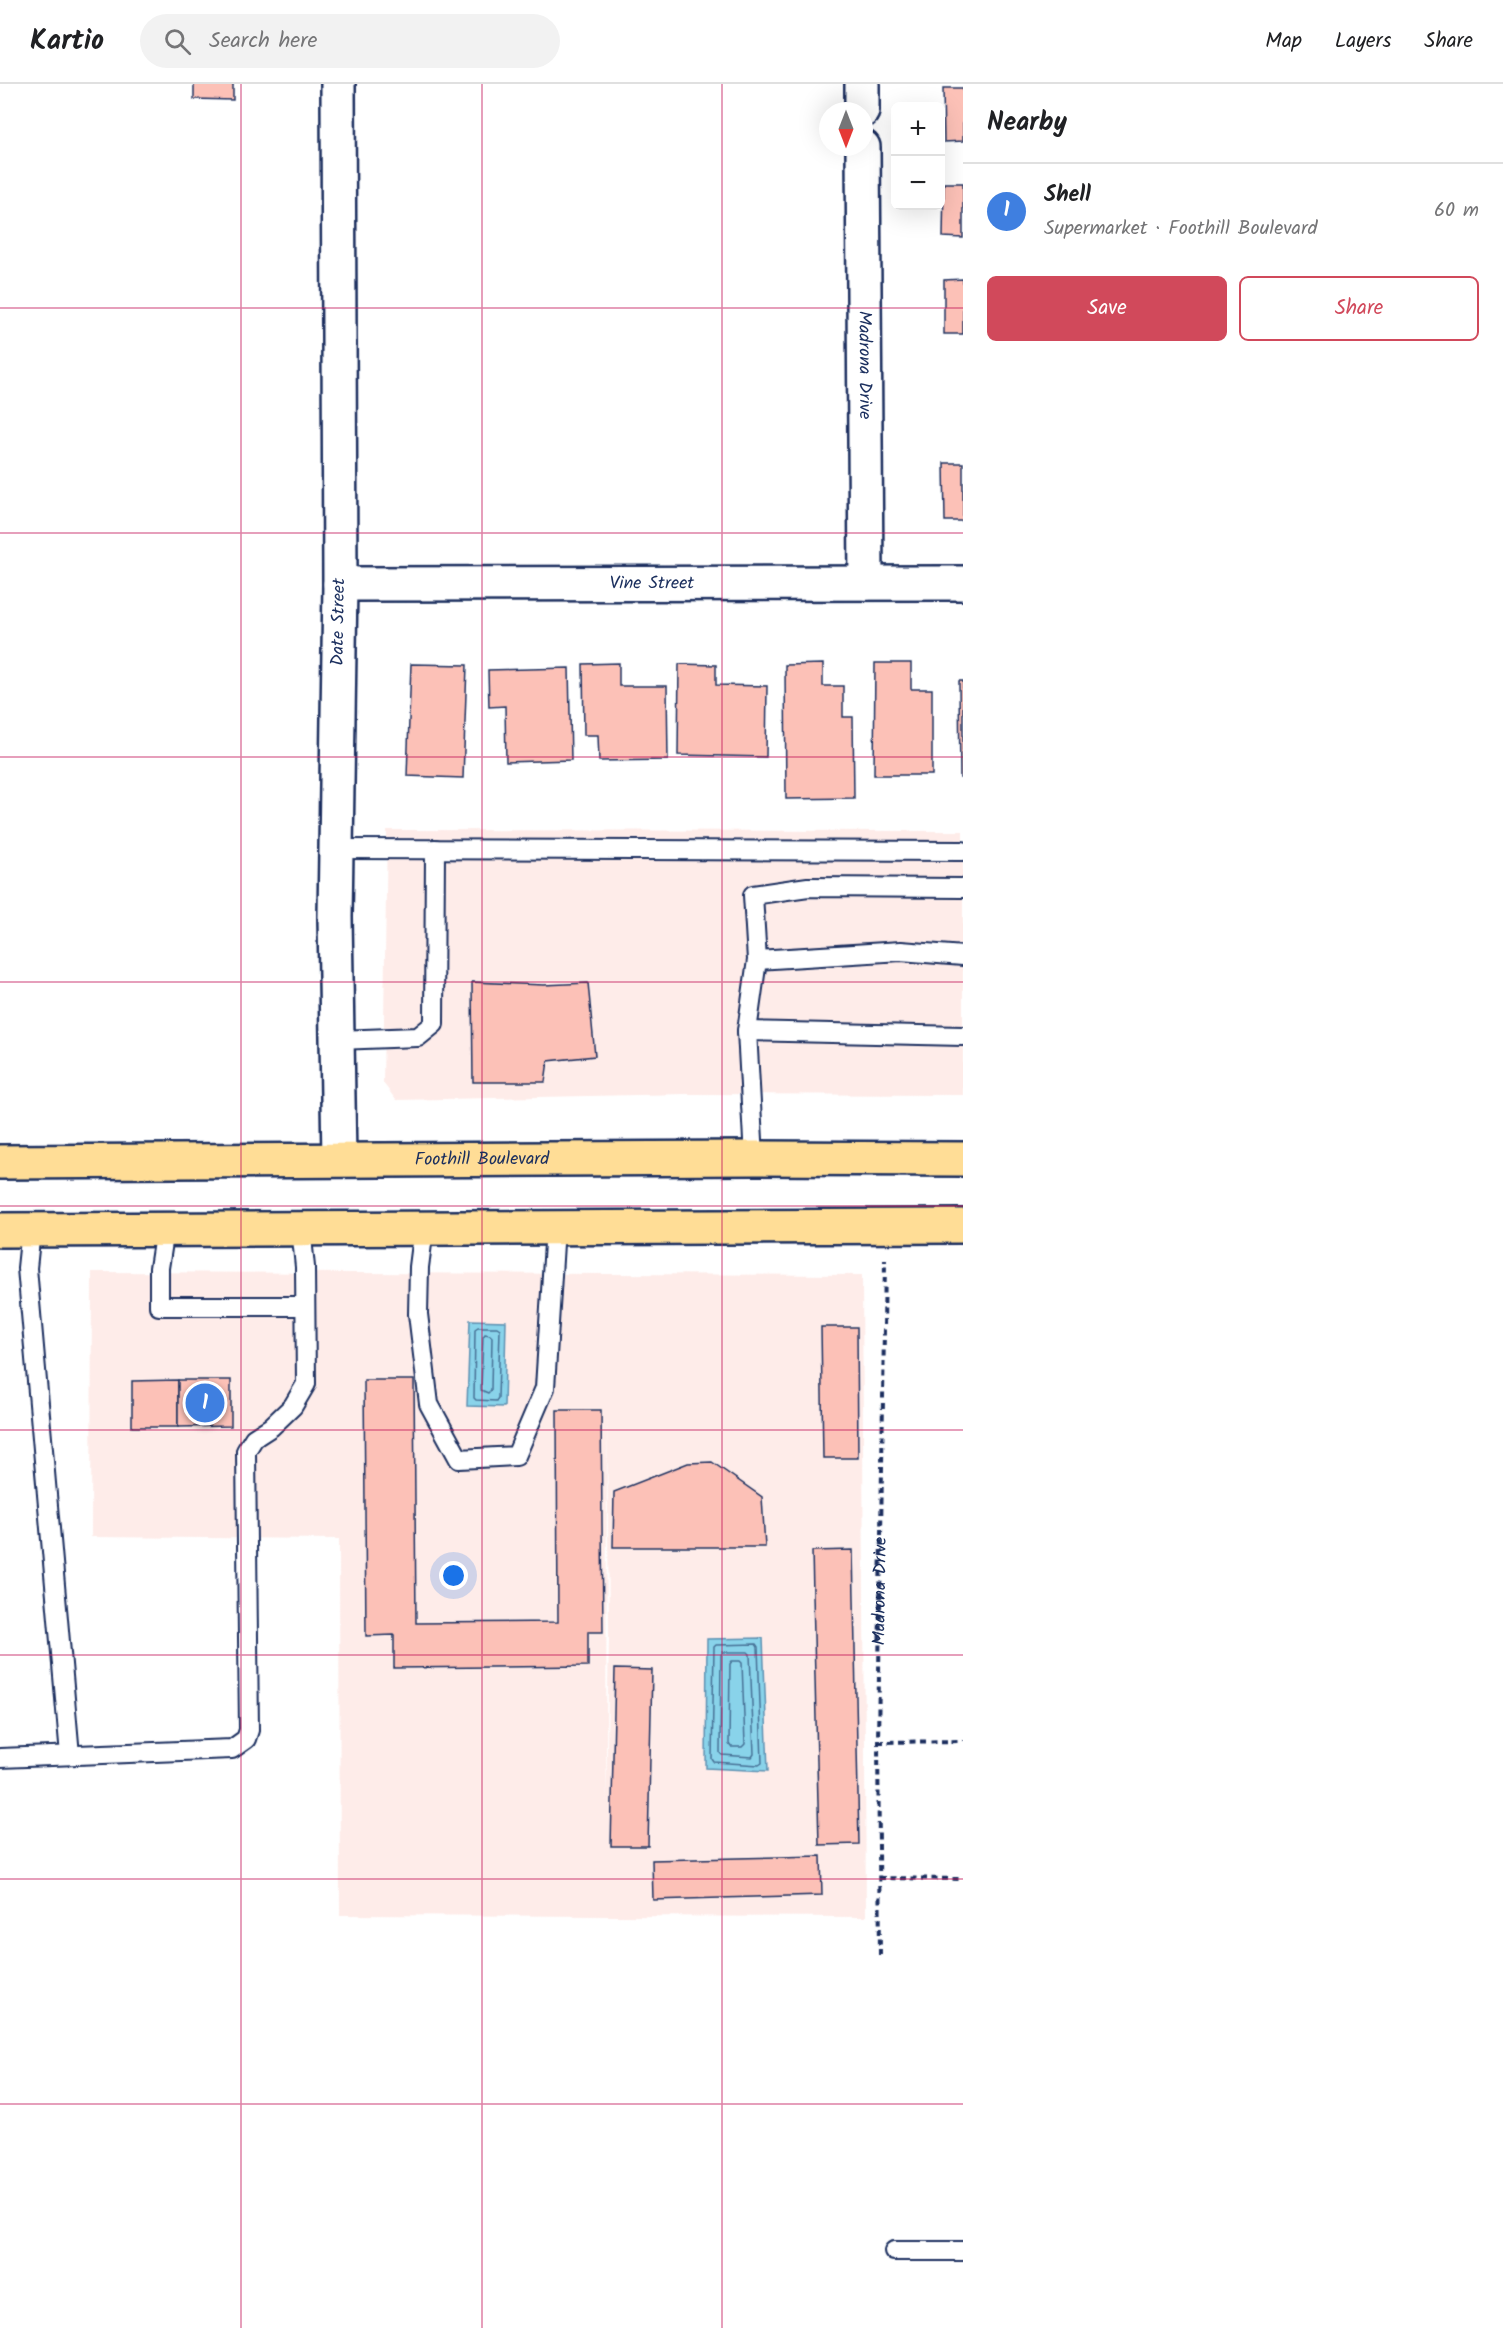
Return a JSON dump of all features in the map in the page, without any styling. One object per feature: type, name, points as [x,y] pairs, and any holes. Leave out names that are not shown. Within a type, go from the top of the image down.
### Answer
[{"type":"main road","name":"Foothill Boulevard","points":[[0,1162],[963,1159]]},
{"type":"main road","points":[[16,1230],[963,1226]]},
{"type":"street","name":"Date Street","points":[[338,84],[340,584],[335,849],[339,1160]]},
{"type":"street","points":[[862,84],[862,102]]},
{"type":"street","name":"Madrona Drive","points":[[863,156],[866,583]]},
{"type":"street","name":"Vine Street","points":[[340,584],[963,583]]},
{"type":"lane","points":[[335,849],[963,851]]},
{"type":"lane","points":[[337,1040],[418,1037],[434,1024],[435,849]]},
{"type":"lane","points":[[754,1158],[747,1031],[757,960],[753,895],[808,887],[963,888]]},
{"type":"lane","points":[[757,960],[900,951],[963,956]]},
{"type":"lane","points":[[747,1031],[963,1036]]},
{"type":"lane","points":[[424,1228],[418,1267],[418,1314],[429,1404],[459,1459],[516,1456],[544,1388],[555,1227]]},
{"type":"lane","points":[[0,1758],[232,1749],[246,1739],[249,1730],[246,1451],[254,1438],[271,1427],[293,1406],[306,1384],[305,1267],[301,1228]]},
{"type":"lane","points":[[165,1229],[159,1268],[159,1306],[305,1306]]},
{"type":"lane","points":[[16,1230],[27,1268],[70,1755]]},
{"type":"lane","points":[[894,2251],[963,2251]]},
{"type":"path","name":"Madrona Drive","points":[[880,1955],[878,1742],[885,1226]]},
{"type":"path","points":[[878,1742],[963,1741]]},
{"type":"path","points":[[879,1878],[963,1879]]},
{"type":"shaded area","points":[[387,830],[963,831],[963,1095],[687,1094],[396,1100],[383,1083]]},
{"type":"shaded area","points":[[92,1272],[862,1275],[866,1917],[340,1915],[339,1539],[91,1537]],"holes":[[[607,1416],[609,1635],[606,1805]]]},
{"type":"water","points":[[470,1320],[506,1321],[504,1407],[467,1406]]},
{"type":"water","points":[[763,1638],[768,1771],[706,1768],[707,1639]]},
{"type":"building","points":[[194,84],[233,84],[233,100],[194,99]]},
{"type":"building","points":[[943,88],[963,88],[963,141],[945,142]]},
{"type":"building","points":[[945,183],[963,183],[963,238],[943,237]]},
{"type":"building","points":[[963,279],[963,334],[944,334],[944,280]]},
{"type":"building","points":[[944,463],[963,463],[963,521],[945,521]]},
{"type":"building","points":[[619,663],[619,686],[667,686],[668,760],[599,761],[598,735],[584,735],[583,664]]},
{"type":"building","points":[[875,663],[911,663],[911,689],[932,689],[932,775],[874,775]]},
{"type":"building","points":[[411,664],[467,665],[463,778],[407,776]]},
{"type":"building","points":[[679,664],[716,665],[716,685],[767,686],[766,757],[678,755]]},
{"type":"building","points":[[823,664],[823,686],[843,686],[843,717],[853,717],[854,798],[786,799],[785,665]]},
{"type":"building","points":[[569,668],[571,760],[506,762],[505,706],[489,707],[488,670]]},
{"type":"building","points":[[959,681],[963,681],[963,778],[960,778]]},
{"type":"building","points":[[472,982],[544,985],[588,983],[595,1056],[548,1061],[545,1082],[473,1082]]},
{"type":"building","points":[[821,1327],[857,1327],[858,1458],[823,1458]]},
{"type":"building","points":[[178,1380],[178,1427],[132,1427],[132,1381]]},
{"type":"building","points":[[178,1380],[231,1380],[231,1426],[178,1427]]},
{"type":"building","points":[[364,1380],[414,1380],[416,1623],[558,1622],[557,1410],[601,1410],[603,1632],[588,1632],[588,1666],[394,1668],[394,1635],[366,1636]]},
{"type":"building","points":[[712,1462],[762,1497],[765,1547],[613,1547],[614,1492],[688,1463]]},
{"type":"building","points":[[853,1550],[859,1844],[819,1845],[812,1551]]},
{"type":"building","points":[[615,1669],[652,1670],[648,1846],[611,1846]]},
{"type":"building","points":[[821,1856],[822,1895],[653,1900],[652,1860]]},
{"type":"place","name":"Shell","points":[[205,1403]]}]
